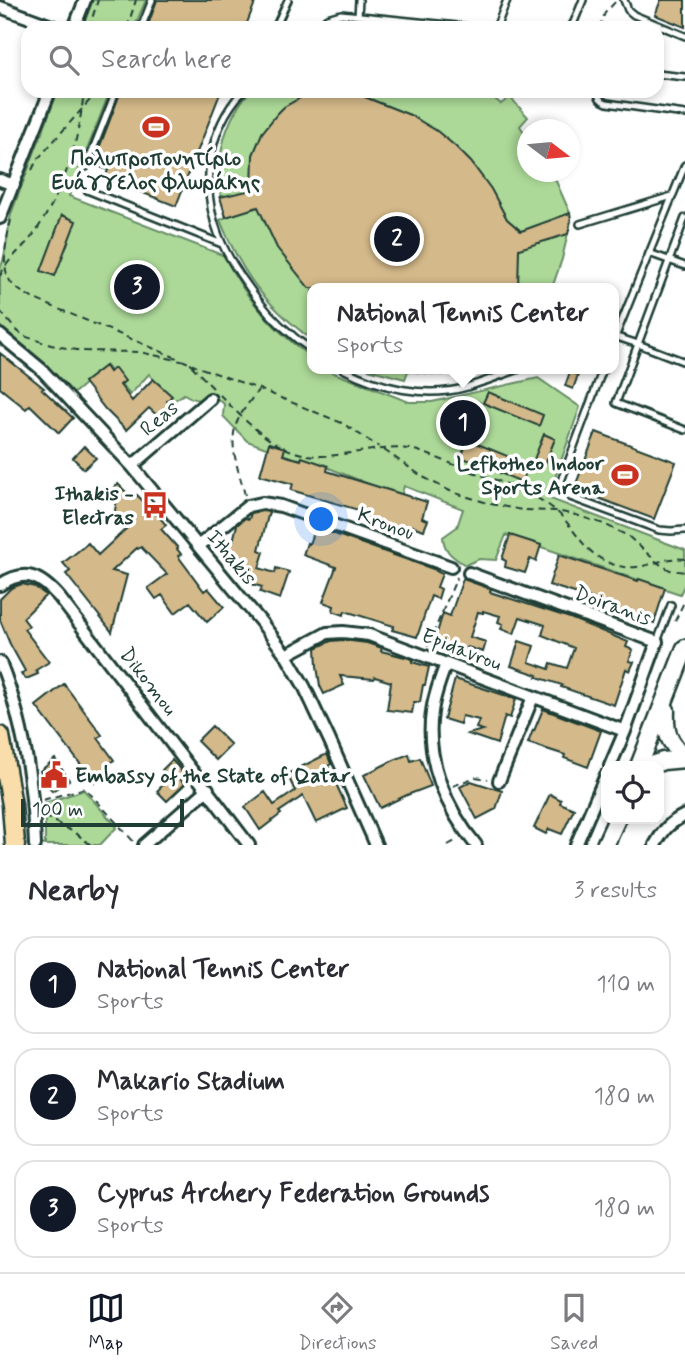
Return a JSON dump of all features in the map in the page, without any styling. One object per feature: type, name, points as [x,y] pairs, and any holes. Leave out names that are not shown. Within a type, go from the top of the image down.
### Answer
[{"type":"highway","points":[[0,736],[12,805],[15,845]]},
{"type":"main road","points":[[641,761],[685,648]]},
{"type":"main road","points":[[667,697],[668,736],[671,744],[685,759]]},
{"type":"main road","points":[[648,745],[685,759]]},
{"type":"main road","points":[[663,761],[685,759]]},
{"type":"main road","points":[[605,845],[615,824]]},
{"type":"street","points":[[77,21],[85,0]]},
{"type":"street","points":[[0,7],[38,21]]},
{"type":"street","points":[[0,218],[47,98]]},
{"type":"street","points":[[0,180],[14,185]]},
{"type":"street","name":"Ithakis","points":[[0,335],[41,369],[132,466],[286,655],[304,686],[376,845]]},
{"type":"street","name":"Reas","points":[[132,466],[210,399]]},
{"type":"street","name":"Kronou","points":[[248,506],[262,503],[281,506],[460,570]]},
{"type":"street","points":[[198,546],[248,506]]},
{"type":"street","name":"Doiranis","points":[[460,570],[657,642],[612,761]]},
{"type":"street","name":"Dikomou","points":[[0,585],[16,576],[25,575],[42,580],[50,587],[249,845]]},
{"type":"street","name":"Epidavrou","points":[[286,655],[327,633],[369,635],[625,731]]},
{"type":"street","points":[[0,662],[16,710],[23,743],[33,808],[35,845]]},
{"type":"street","points":[[446,664],[431,714],[433,752],[443,790],[475,845]]},
{"type":"street","points":[[499,782],[533,697]]},
{"type":"street","points":[[576,845],[601,787]]},
{"type":"street","points":[[144,845],[208,789]]},
{"type":"street","points":[[656,845],[665,828],[685,815]]},
{"type":"lane","points":[[144,21],[152,0]]},
{"type":"lane","points":[[278,21],[288,0]]},
{"type":"lane","points":[[358,16],[359,0]]},
{"type":"lane","points":[[499,21],[507,0]]},
{"type":"lane","points":[[574,21],[583,0]]},
{"type":"lane","points":[[624,0],[628,10],[649,21]]},
{"type":"lane","points":[[324,21],[334,15],[408,21]]},
{"type":"lane","points":[[664,27],[685,36]]},
{"type":"lane","points":[[664,75],[685,77]]},
{"type":"lane","points":[[86,167],[113,98]]},
{"type":"lane","points":[[238,98],[220,126],[210,159],[210,204],[222,244],[238,272],[261,305],[290,334],[307,346]]},
{"type":"lane","points":[[599,98],[607,103],[685,114]]},
{"type":"lane","points":[[619,325],[684,169]]},
{"type":"lane","points":[[87,190],[222,244]]},
{"type":"lane","points":[[580,224],[672,196]]},
{"type":"lane","points":[[685,218],[616,403],[685,430]]},
{"type":"lane","points":[[649,253],[685,266]]},
{"type":"lane","points":[[619,338],[685,362]]},
{"type":"lane","points":[[356,374],[386,386],[432,392],[466,387],[504,374]]},
{"type":"lane","points":[[601,374],[561,481],[561,488],[570,497],[659,530],[685,530]]},
{"type":"lane","points":[[657,642],[671,605]]},
{"type":"path","points":[[91,21],[98,0]]},
{"type":"path","points":[[129,21],[136,0]]},
{"type":"path","points":[[602,21],[617,0]]},
{"type":"path","points":[[4,266],[30,240],[51,209],[75,146],[83,98]]},
{"type":"path","points":[[28,176],[37,160],[92,98]]},
{"type":"path","points":[[0,276],[13,214]]},
{"type":"path","points":[[4,266],[10,281],[32,298],[342,422],[423,477],[452,492],[491,504],[522,510],[556,511],[604,524],[628,536],[657,563],[670,570],[685,572]]},
{"type":"path","points":[[0,311],[24,336],[51,345],[82,351],[152,354],[189,363],[250,425],[276,443],[313,456],[324,457],[382,449],[416,450],[529,493],[556,511],[584,545],[601,559],[625,568],[641,567],[674,558],[685,559]]},
{"type":"path","points":[[248,506],[234,450],[233,435],[240,415],[259,389]]},
{"type":"path","points":[[424,656],[460,570]]},
{"type":"path","points":[[443,790],[475,777],[499,782]]},
{"type":"path","points":[[33,808],[85,788],[137,845]]},
{"type":"path","points":[[33,808],[91,845]]},
{"type":"green space","points":[[93,0],[146,0],[137,21],[85,21]]},
{"type":"green space","points":[[55,98],[107,98],[69,196],[225,256],[251,300],[285,337],[307,354],[307,374],[337,374],[409,402],[432,402],[538,378],[580,407],[548,498],[685,550],[685,584],[680,594],[506,535],[496,560],[479,559],[465,565],[447,550],[443,537],[457,527],[463,509],[404,486],[401,497],[309,460],[293,458],[247,441],[223,416],[224,404],[211,394],[198,400],[184,394],[172,402],[149,374],[130,395],[106,366],[73,394],[44,364],[4,333],[0,325],[0,269],[11,214]]},
{"type":"green space","points":[[245,98],[494,98],[501,104],[511,98],[528,117],[517,119],[517,182],[556,182],[570,213],[571,220],[562,259],[554,283],[307,283],[307,336],[281,314],[257,287],[237,257],[220,220],[226,217],[220,167],[226,134]]},
{"type":"green space","points":[[386,374],[407,374],[405,379]]},
{"type":"green space","points":[[84,790],[117,827],[100,845],[45,845],[45,803]]},
{"type":"building","points":[[157,0],[256,0],[248,21],[150,21]]},
{"type":"building","points":[[661,0],[685,0],[685,27],[655,15]]},
{"type":"building","name":"Πολυπροπονητίριο Ευάγγελος Φλωράκης","points":[[118,98],[218,98],[176,206],[105,178],[108,170],[93,164]]},
{"type":"building","points":[[300,98],[368,98],[410,115],[437,131],[471,162],[491,189],[507,219],[521,231],[570,213],[568,234],[519,249],[518,283],[307,283],[307,286],[277,248],[258,207],[226,217],[220,197],[252,190],[253,155],[262,133],[284,107]]},
{"type":"building","points":[[62,215],[76,221],[55,276],[41,271]]},
{"type":"building","points":[[0,353],[44,388],[42,389],[73,418],[59,433],[30,405],[26,409],[0,388]]},
{"type":"building","points":[[105,366],[109,372],[115,368],[125,381],[120,385],[132,401],[153,379],[172,396],[167,401],[172,407],[161,419],[149,408],[126,430],[84,382]]},
{"type":"building","points":[[569,374],[578,375],[573,389],[565,386]]},
{"type":"building","points":[[488,392],[543,415],[539,426],[483,403]]},
{"type":"building","points":[[467,398],[480,403],[466,438],[452,433]]},
{"type":"building","name":"Lefkotheo Indoor Sports Arena","points":[[596,432],[676,462],[654,519],[574,489]]},
{"type":"building","points":[[544,434],[555,439],[544,466],[533,462]]},
{"type":"building","points":[[468,440],[529,465],[522,482],[461,457]]},
{"type":"building","points":[[269,443],[285,448],[283,455],[301,460],[302,457],[328,466],[327,471],[427,502],[422,518],[428,520],[424,530],[409,525],[408,530],[388,524],[386,530],[376,527],[378,520],[360,515],[362,511],[291,490],[293,484],[260,475]]},
{"type":"building","points":[[84,446],[96,458],[84,469],[73,458]]},
{"type":"building","points":[[118,484],[133,499],[137,495],[152,508],[166,525],[161,529],[178,548],[181,554],[178,556],[204,591],[208,588],[224,607],[207,622],[190,602],[175,613],[162,595],[156,599],[148,588],[167,574],[141,547],[112,571],[127,575],[112,632],[66,574],[70,571],[63,563],[88,543],[98,555],[127,528],[114,515],[117,500],[108,494]]},
{"type":"building","points":[[269,512],[259,550],[264,552],[259,568],[275,573],[276,568],[289,572],[280,599],[260,592],[262,587],[245,582],[249,568],[230,561],[233,553],[225,550],[228,540],[233,541],[237,525],[245,518],[249,519],[251,513]]},
{"type":"building","points":[[315,527],[442,574],[437,587],[441,589],[438,599],[431,596],[417,637],[392,630],[394,626],[345,611],[344,615],[333,611],[334,606],[323,602],[336,567],[303,555]]},
{"type":"building","points":[[510,535],[541,545],[536,561],[530,559],[525,573],[505,567],[506,561],[502,559]]},
{"type":"building","points":[[559,555],[665,588],[654,623],[595,603],[597,600],[549,585]]},
{"type":"building","points":[[463,579],[491,589],[490,592],[570,618],[628,642],[626,647],[633,650],[629,661],[634,662],[630,671],[626,669],[614,705],[511,666],[519,641],[534,646],[529,662],[549,669],[551,663],[567,668],[574,648],[542,635],[545,625],[520,617],[514,634],[501,629],[503,624],[498,622],[500,616],[483,611],[478,612],[470,637],[486,642],[483,652],[467,647],[465,653],[434,643],[443,613],[450,616]]},
{"type":"building","points":[[22,584],[35,587],[46,595],[23,618],[29,626],[24,629],[49,662],[36,670],[38,674],[26,679],[21,674],[25,671],[0,620],[0,599],[11,588]]},
{"type":"building","points":[[331,641],[367,643],[382,648],[381,651],[409,658],[412,662],[429,667],[420,702],[414,702],[412,713],[387,710],[391,682],[375,677],[340,676],[344,685],[324,694],[320,686],[316,648]]},
{"type":"building","points":[[455,679],[516,699],[510,718],[505,716],[497,744],[468,734],[483,730],[476,728],[479,720],[462,716],[460,724],[444,719]]},
{"type":"building","points":[[64,684],[102,735],[98,738],[114,760],[107,765],[110,770],[94,782],[36,706]]},
{"type":"building","points":[[543,709],[601,731],[588,767],[564,758],[565,755],[528,743]]},
{"type":"building","points":[[212,726],[231,745],[216,760],[197,741]]},
{"type":"building","points":[[327,754],[331,764],[328,766],[347,808],[316,823],[303,796],[279,812],[281,814],[260,830],[245,807],[265,792],[274,805],[295,791],[287,774]]},
{"type":"building","points":[[409,754],[411,761],[420,758],[431,786],[380,808],[364,775]]},
{"type":"building","name":"Embassy of the State of Qatar","points":[[55,759],[69,780],[52,791],[40,771]]},
{"type":"building","points":[[172,760],[185,775],[180,779],[185,784],[167,801],[157,791],[170,778],[162,770]]},
{"type":"building","points":[[471,781],[502,791],[496,809],[477,819],[460,787]]},
{"type":"building","points":[[550,794],[561,800],[560,803],[574,809],[562,834],[549,829],[546,834],[534,828]]},
{"type":"place","name":"Πολυπροπονητίριο Ευάγγελος Φλωράκης","points":[[156,127]]},
{"type":"place","name":"Makario Stadium","points":[[397,239]]},
{"type":"place","name":"Cyprus Archery Federation Grounds","points":[[137,287]]},
{"type":"place","name":"National Tennis Center","points":[[463,423]]},
{"type":"place","name":"Lefkotheo Indoor Sports Arena","points":[[625,475]]},
{"type":"place","name":"Ithakis - Electras","points":[[155,505]]},
{"type":"place","name":"Embassy of the State of Qatar","points":[[54,775]]}]
